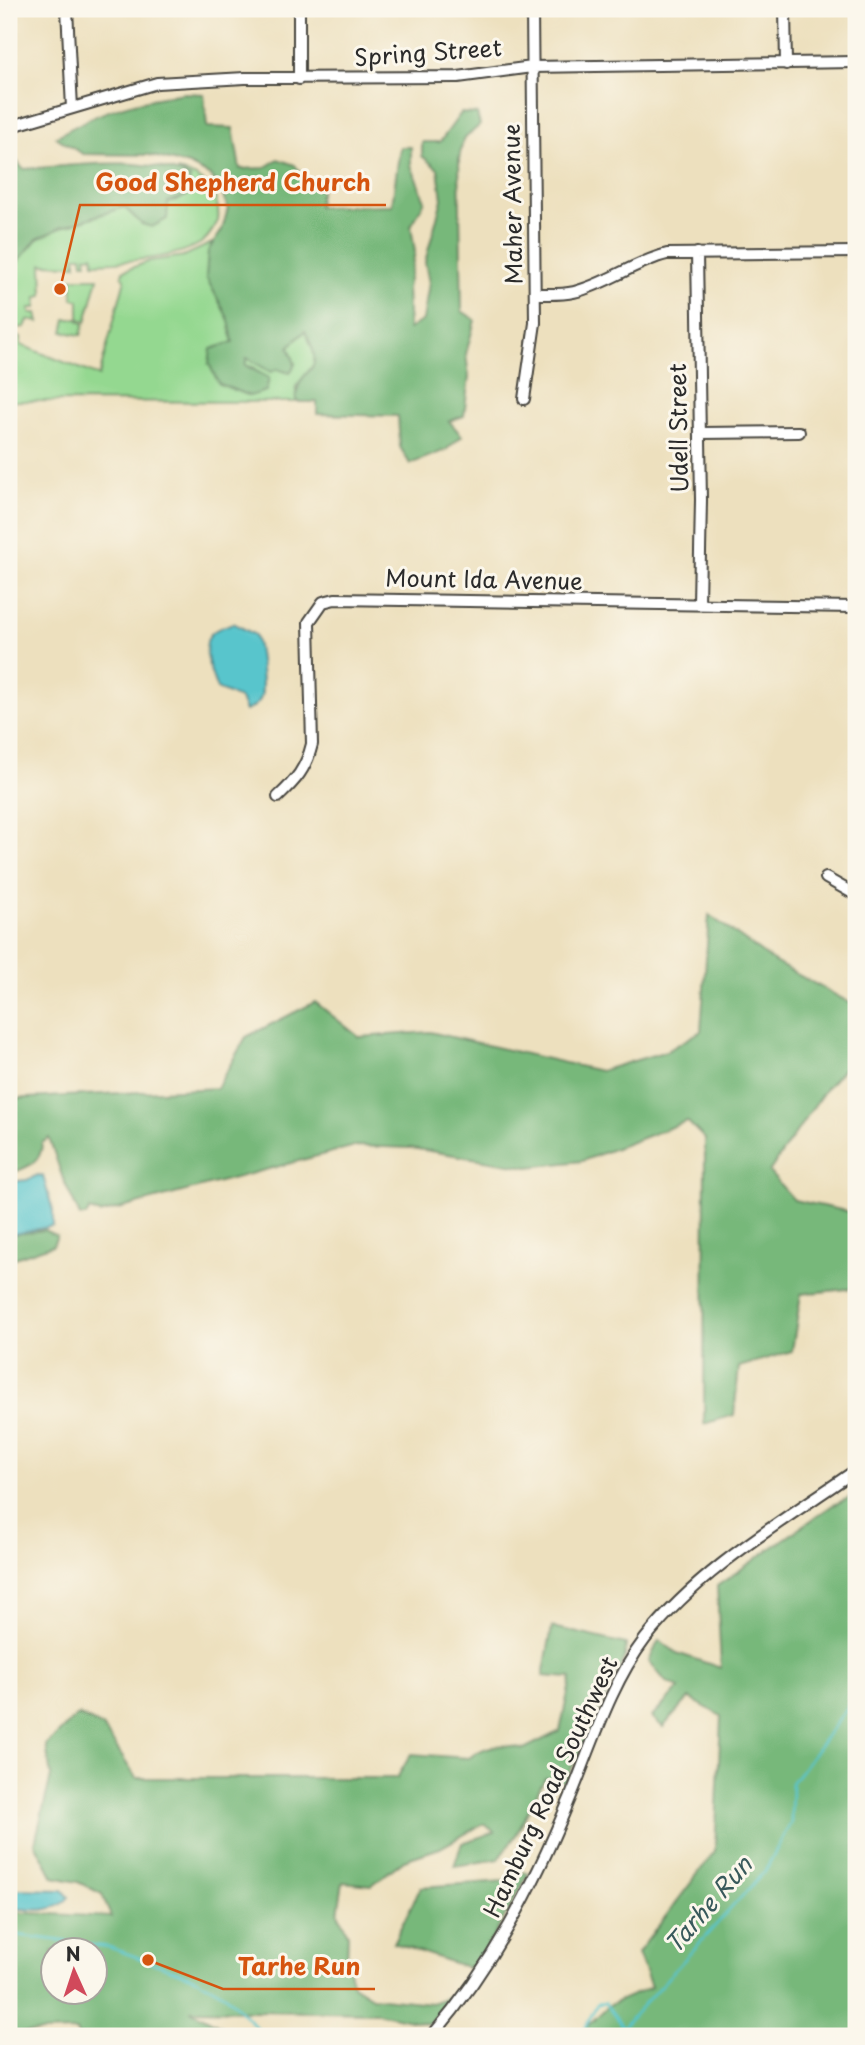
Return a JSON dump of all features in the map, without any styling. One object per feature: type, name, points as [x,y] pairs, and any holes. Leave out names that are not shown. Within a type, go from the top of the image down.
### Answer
[{"type":"street","points":[[67,9],[72,108]]},
{"type":"street","points":[[299,9],[299,79]]},
{"type":"street","name":"Maher Avenue","points":[[524,399],[535,323],[532,9]]},
{"type":"street","points":[[785,9],[786,64]]},
{"type":"street","name":"Spring Street","points":[[9,127],[157,83],[458,77],[532,67],[856,62]]},
{"type":"street","points":[[535,294],[572,292],[653,257],[697,253],[856,252]]},
{"type":"street","name":"Udell Street","points":[[697,253],[699,603]]},
{"type":"street","points":[[700,433],[799,432]]},
{"type":"street","name":"Mount Ida Avenue","points":[[278,797],[301,776],[312,744],[309,622],[323,602],[335,599],[856,607]]},
{"type":"street","points":[[826,878],[856,895]]},
{"type":"street","name":"Hamburg Road Southwest","points":[[432,2036],[471,1987],[513,1922],[555,1835],[608,1707],[643,1642],[679,1602],[728,1560],[856,1470]]},
{"type":"green space","points":[[184,93],[204,94],[207,127],[233,128],[240,169],[264,168],[278,159],[295,165],[306,181],[321,187],[318,207],[392,205],[400,147],[411,147],[411,165],[425,201],[411,226],[415,252],[407,288],[409,329],[423,320],[429,283],[425,262],[442,199],[438,169],[422,156],[422,142],[440,142],[461,113],[477,114],[480,125],[463,140],[459,159],[462,311],[475,320],[466,354],[469,377],[464,416],[449,421],[462,436],[446,450],[410,464],[400,447],[398,416],[317,414],[317,402],[296,402],[301,380],[310,370],[314,357],[305,331],[289,347],[295,364],[290,373],[277,369],[271,372],[247,358],[245,365],[269,378],[266,391],[250,396],[219,384],[209,364],[211,349],[233,342],[229,320],[206,277],[208,251],[222,230],[228,208],[219,186],[209,175],[189,165],[149,155],[83,154],[56,137],[117,108]]},
{"type":"green space","points":[[13,156],[23,169],[108,163],[152,166],[190,178],[187,196],[168,202],[167,219],[152,227],[142,224],[124,207],[62,227],[37,239],[9,272],[9,166]]},
{"type":"green space","points":[[177,171],[203,181],[217,202],[218,221],[204,241],[178,253],[149,259],[94,263],[93,255],[86,256],[87,263],[83,263],[82,256],[76,256],[76,265],[42,264],[43,296],[37,297],[36,308],[30,308],[30,313],[37,313],[39,322],[28,320],[25,327],[9,329],[9,272],[37,239],[62,227],[124,207],[142,224],[168,202],[181,199],[190,178]]},
{"type":"green space","points":[[214,242],[207,263],[208,272],[229,320],[233,342],[209,364],[256,368],[245,365],[247,357],[277,368],[295,364],[289,347],[305,330],[316,351],[316,362],[296,386],[296,402],[9,401],[9,335],[21,337],[21,345],[99,376],[125,279],[122,276],[123,271],[150,261],[184,256]]},
{"type":"green space","points":[[98,278],[86,322],[79,318],[79,300],[73,299],[72,279]]},
{"type":"green space","points":[[66,319],[77,319],[84,324],[81,335],[63,332]]},
{"type":"green space","points":[[709,915],[776,963],[856,1006],[856,1055],[827,1087],[769,1172],[794,1200],[856,1213],[856,1288],[801,1294],[792,1351],[739,1367],[734,1415],[704,1424],[705,1139],[687,1121],[582,1161],[528,1167],[411,1148],[355,1146],[100,1214],[90,1210],[86,1216],[80,1216],[63,1179],[49,1138],[42,1143],[36,1160],[9,1174],[9,1099],[217,1088],[246,1037],[315,1002],[359,1037],[430,1032],[600,1071],[667,1051],[701,1031]]},
{"type":"green space","points":[[44,1230],[57,1236],[53,1245],[9,1260],[9,1235]]},
{"type":"green space","points":[[856,1495],[856,1752],[853,1756],[856,1757],[856,2036],[577,2036],[609,2005],[651,1987],[638,1953],[715,1851],[721,1716],[689,1698],[663,1727],[652,1717],[679,1688],[666,1682],[649,1661],[659,1640],[677,1653],[721,1668],[717,1586],[833,1505]]},
{"type":"green space","points":[[552,1627],[626,1644],[625,1656],[565,1782],[545,1778],[516,1835],[499,1859],[454,1866],[462,1843],[495,1832],[483,1824],[440,1848],[404,1860],[372,1885],[343,1882],[338,1913],[348,1934],[347,1963],[353,1985],[372,1997],[431,2003],[458,1993],[429,2024],[378,2013],[190,2010],[239,2036],[78,2036],[76,2031],[9,2033],[9,1912],[111,1917],[102,1894],[78,1882],[53,1877],[35,1843],[51,1776],[46,1745],[78,1715],[103,1727],[136,1778],[397,1778],[411,1754],[469,1758],[495,1746],[524,1749],[560,1731],[571,1678],[543,1676]]},
{"type":"green space","points":[[518,1872],[529,1873],[475,1970],[393,1943],[421,1887],[505,1881]]},
{"type":"water","points":[[233,623],[255,635],[259,656],[261,697],[254,706],[245,711],[240,699],[217,689],[207,652],[208,638],[212,633]]},
{"type":"water","points":[[38,1175],[43,1176],[53,1211],[53,1226],[9,1235],[9,1182],[27,1180]]},
{"type":"water","points":[[9,1883],[13,1889],[63,1890],[69,1897],[49,1909],[9,1908]]},
{"type":"waterway","name":"Tarhe Run","points":[[581,2036],[597,2004],[605,2003],[623,2027],[765,1871],[791,1822],[792,1783],[856,1696]]},
{"type":"waterway","name":"Tarhe Run","points":[[9,1934],[109,1947],[197,1979],[227,1996],[264,2036]]},
{"type":"place","name":"Good Shepherd Church","points":[[60,289]]},
{"type":"place","name":"Tarhe Run","points":[[148,1960]]}]
